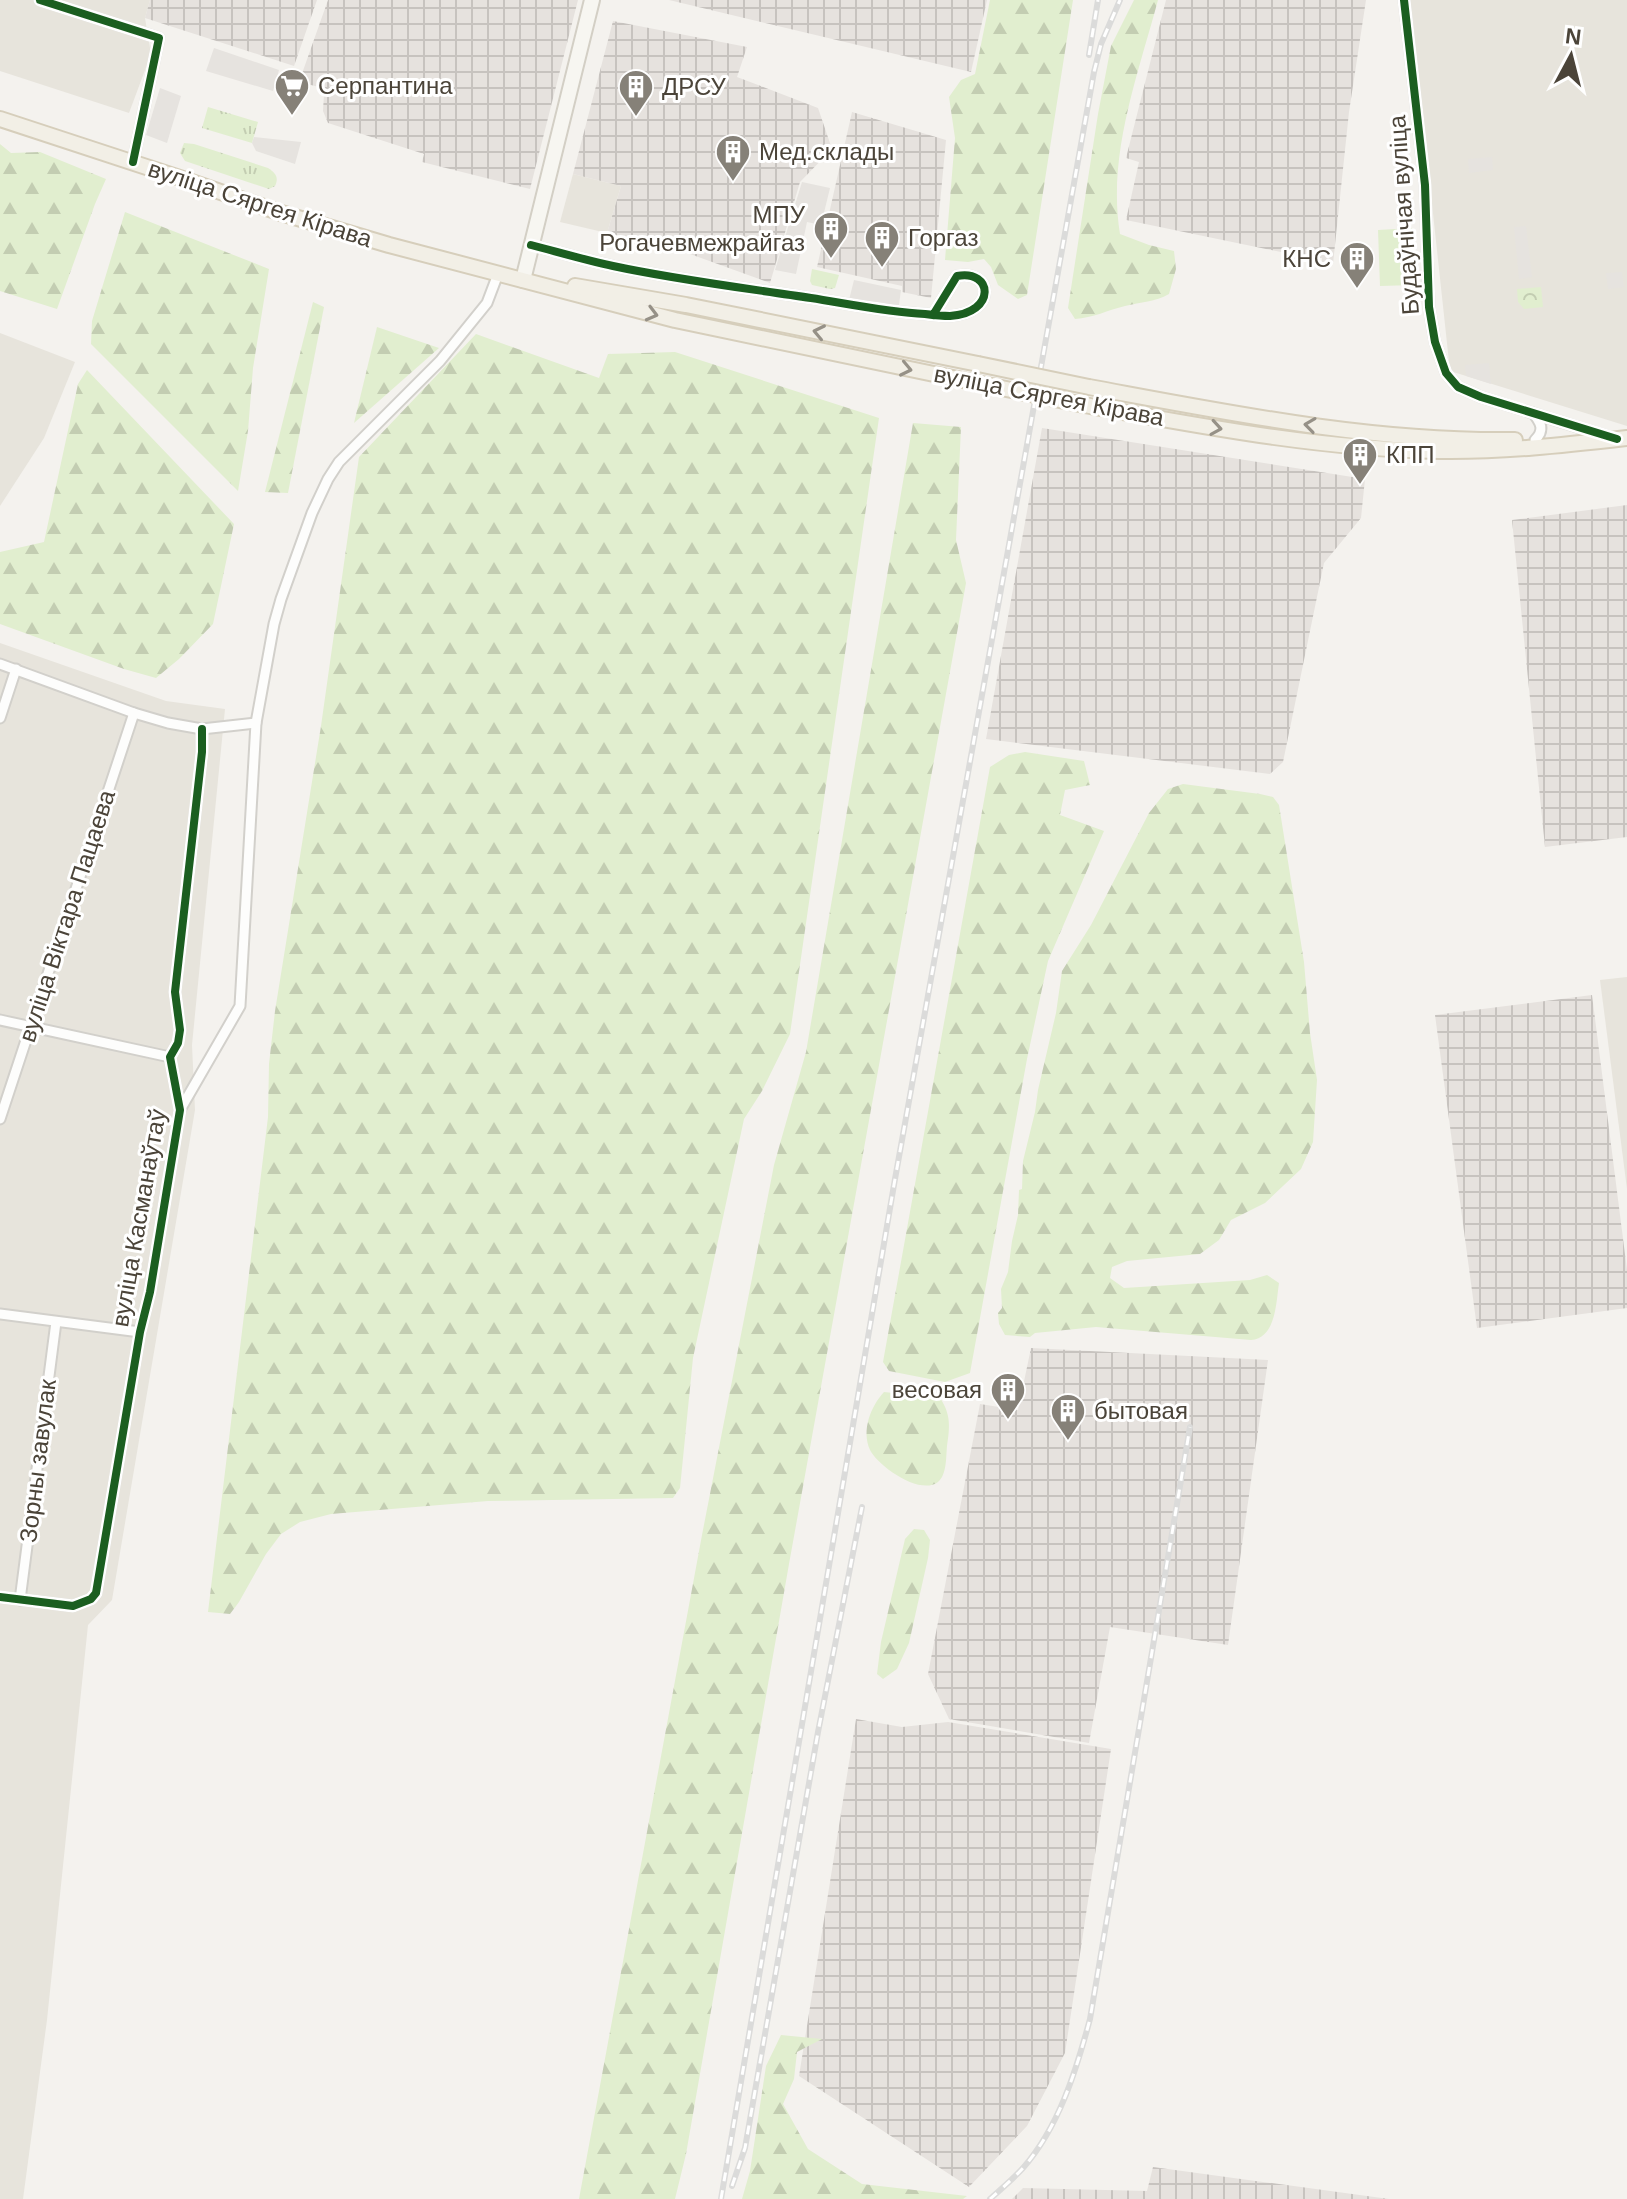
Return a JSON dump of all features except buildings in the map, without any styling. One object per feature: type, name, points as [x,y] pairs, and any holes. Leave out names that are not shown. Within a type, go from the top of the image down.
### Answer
[{"type":"main road","name":"вуліца Сяргея Кірава","points":[[0,119],[281,213],[498,274],[675,320],[1084,405],[1217,428],[1365,447],[1493,451],[1582,435]]},
{"type":"main road","name":"вуліца Сяргея Кірава","points":[[523,280],[596,288],[671,302],[1251,417],[1359,432],[1455,439],[1535,440],[1582,435],[1622,439]]},
{"type":"street","points":[[40,0],[159,38],[133,162]]},
{"type":"street","points":[[523,280],[592,0]]},
{"type":"street","name":"Будаўнічая вуліца","points":[[1404,0],[1425,185],[1429,307],[1435,342],[1446,373],[1458,387],[1533,413],[1582,435]]},
{"type":"street","points":[[531,245],[630,269],[933,315],[951,316],[979,307],[985,294],[982,283],[971,275],[957,276],[933,315]]},
{"type":"street","points":[[180,1110],[240,1006],[256,723],[276,615],[312,513],[328,479],[353,448],[440,361],[487,303],[498,274]]},
{"type":"street","points":[[1533,413],[1542,428],[1535,440]]},
{"type":"street","points":[[0,664],[168,723],[202,729],[256,723]]},
{"type":"street","points":[[0,718],[16,669]]},
{"type":"street","name":"вуліца Віктара Пацаева","points":[[0,1119],[134,713]]},
{"type":"street","name":"вуліца Касманаўтаў","points":[[20,1600],[73,1606],[87,1601],[96,1593],[180,1110],[170,1057],[178,1043],[180,1030],[175,992],[202,729]]},
{"type":"street","points":[[0,1020],[170,1057]]},
{"type":"street","points":[[0,1314],[140,1332]]},
{"type":"street","name":"Зорны завулак","points":[[20,1600],[56,1322]]},
{"type":"street","points":[[0,1597],[20,1600]]},
{"type":"shaded area","points":[[0,0],[150,0],[145,18],[151,54],[129,113],[0,71]]},
{"type":"shaded area","points":[[150,0],[317,0],[294,66],[145,18]]},
{"type":"shaded area","points":[[328,0],[578,0],[530,189],[422,162],[424,154],[328,123],[323,111],[324,94],[319,87],[299,82]]},
{"type":"shaded area","points":[[669,0],[987,0],[971,72]]},
{"type":"shaded area","points":[[1166,0],[1366,0],[1349,112],[1333,264],[1322,262],[1322,258],[1126,220],[1139,162],[1126,158]]},
{"type":"shaded area","points":[[1410,0],[1627,0],[1627,426],[1450,371]]},
{"type":"shaded area","points":[[613,21],[747,47],[737,77],[818,108],[832,149],[800,182],[770,283],[679,250],[607,233],[621,186],[573,174]]},
{"type":"shaded area","points":[[214,48],[279,70],[273,91],[206,71]]},
{"type":"shaded area","points":[[160,88],[181,96],[167,143],[146,135]]},
{"type":"shaded area","points":[[852,112],[946,140],[931,298],[902,292],[902,286],[817,267]]},
{"type":"shaded area","points":[[254,137],[301,142],[295,164],[256,151],[252,143]]},
{"type":"shaded area","points":[[1492,157],[1493,170],[1469,173],[1468,159]]},
{"type":"shaded area","points":[[573,174],[621,186],[607,233],[560,222]]},
{"type":"shaded area","points":[[802,182],[830,188],[821,225],[807,222],[796,274],[775,270]]},
{"type":"shaded area","points":[[1526,226],[1532,277],[1519,279],[1514,227]]},
{"type":"shaded area","points":[[1622,272],[1624,287],[1608,289],[1606,273]]},
{"type":"shaded area","points":[[854,280],[901,290],[898,312],[848,304]]},
{"type":"shaded area","points":[[0,333],[75,362],[44,438],[0,506]]},
{"type":"shaded area","points":[[1489,363],[1491,384],[1466,376],[1465,365]]},
{"type":"shaded area","points":[[1042,428],[1365,479],[1361,518],[1324,563],[1283,762],[1270,774],[986,739]]},
{"type":"shaded area","points":[[1627,505],[1627,837],[1545,847],[1512,520]]},
{"type":"shaded area","points":[[0,643],[166,701],[225,709],[192,1045],[195,1110],[112,1600],[88,1625],[47,2020],[23,2199],[0,2199]]},
{"type":"shaded area","points":[[1627,977],[1627,1189],[1600,980]]},
{"type":"shaded area","points":[[1592,995],[1627,1270],[1627,1308],[1477,1328],[1435,1015]]},
{"type":"shaded area","points":[[1031,1348],[1268,1360],[1228,1645],[1110,1627],[1089,1743],[949,1719],[928,1674],[980,1404],[1018,1410]]},
{"type":"shaded area","points":[[856,1719],[902,1727],[948,1722],[1111,1749],[1065,2053],[1027,2126],[969,2187],[799,2076]]},
{"type":"shaded area","points":[[1153,2167],[1389,2199],[1012,2199],[1023,2188],[1147,2191]]},
{"type":"green space","points":[[990,0],[1073,0],[1027,295],[1018,299],[998,285],[984,259],[968,262],[945,260],[955,138],[949,97],[961,80],[975,74]]},
{"type":"green space","points":[[1134,0],[1158,0],[1121,145],[1117,204],[1120,234],[1174,251],[1176,269],[1169,294],[1164,297],[1075,319],[1068,308],[1098,114],[1111,46]]},
{"type":"green space","points":[[208,107],[258,122],[252,143],[202,128]]},
{"type":"green space","points":[[184,143],[268,168],[276,176],[275,186],[269,189],[185,161],[180,153]]},
{"type":"green space","points":[[0,144],[11,153],[40,152],[106,179],[57,309],[0,291]]},
{"type":"green space","points":[[125,212],[269,269],[238,491],[91,344],[92,321]]},
{"type":"green space","points":[[1412,228],[1414,285],[1380,286],[1378,230]]},
{"type":"green space","points":[[812,269],[839,275],[835,288],[812,285]]},
{"type":"green space","points":[[1541,287],[1543,307],[1524,309],[1518,302],[1517,289]]},
{"type":"green space","points":[[313,302],[324,307],[288,493],[265,492]]},
{"type":"green space","points":[[377,327],[439,348],[354,423]]},
{"type":"green space","points":[[476,334],[599,378],[608,354],[675,352],[879,418],[790,1034],[762,1091],[744,1119],[693,1358],[680,1488],[673,1498],[488,1501],[331,1514],[300,1522],[281,1534],[230,1614],[208,1612],[268,1117],[269,1064],[275,1011],[321,726],[359,457]]},
{"type":"green space","points":[[87,370],[234,524],[213,624],[156,678],[0,624],[0,552],[44,542],[78,384]]},
{"type":"green space","points":[[913,423],[961,427],[956,540],[966,583],[686,2154],[675,2199],[579,2199],[774,1165],[806,1052]]},
{"type":"green space","points":[[1025,752],[1084,761],[1090,785],[1065,790],[1060,815],[1104,831],[1048,961],[1027,1059],[970,1373],[945,1382],[889,1371],[883,1362],[990,767],[1009,755]]},
{"type":"green space","points":[[1183,784],[1260,794],[1273,797],[1279,805],[1304,962],[1317,1080],[1313,1142],[1301,1169],[1265,1203],[1231,1220],[1219,1240],[1200,1254],[1127,1261],[1112,1267],[1110,1278],[1124,1288],[1250,1280],[1267,1275],[1279,1283],[1273,1318],[1266,1333],[1251,1340],[1096,1327],[1035,1333],[1030,1337],[1005,1335],[998,1313],[1002,1308],[1001,1289],[1008,1272],[1019,1190],[1022,1189],[1023,1161],[1056,1013],[1062,971],[1091,925],[1149,813],[1168,789]]},
{"type":"green space","points":[[884,1392],[940,1398],[944,1404],[949,1433],[945,1470],[938,1482],[921,1485],[911,1482],[890,1471],[874,1457],[867,1442],[867,1427],[875,1404]]},
{"type":"green space","points":[[914,1529],[924,1530],[930,1540],[928,1558],[909,1643],[897,1669],[883,1679],[877,1674],[881,1642],[905,1539]]},
{"type":"green space","points":[[781,2035],[822,2039],[797,2052],[794,2079],[783,2104],[808,2149],[862,2184],[967,2196],[963,2199],[742,2199],[750,2171],[766,2066]]},
{"type":"railway","points":[[1089,55],[1098,0]]},
{"type":"railway","points":[[721,2199],[895,1179],[1094,72],[1101,44],[1120,0]]},
{"type":"railway","points":[[990,2199],[1023,2168],[1047,2135],[1072,2078],[1090,2019],[1190,1427]]},
{"type":"railway","points":[[732,2186],[745,2148],[818,1732],[862,1507]]},
{"type":"cycle path","points":[[40,0],[159,38],[133,162]]},
{"type":"cycle path","points":[[1404,0],[1425,185],[1429,307],[1435,342],[1446,373],[1458,387],[1481,397],[1617,439]]},
{"type":"cycle path","points":[[531,245],[662,276],[931,315],[950,316],[976,308],[985,292],[983,285],[978,279],[957,276],[933,315]]},
{"type":"cycle path","points":[[0,1597],[73,1606],[91,1599],[96,1593],[180,1110],[170,1057],[178,1043],[180,1030],[175,992],[202,729]]},
{"type":"place","name":"Серпантина","points":[[292,117]]},
{"type":"place","name":"ДРСУ","points":[[636,118]]},
{"type":"place","name":"Мед.склады","points":[[733,183]]},
{"type":"place","name":"МПУ Рогачевмежрайгаз","points":[[831,260]]},
{"type":"place","name":"Горгаз","points":[[882,269]]},
{"type":"place","name":"КНС","points":[[1357,290]]},
{"type":"place","name":"КПП","points":[[1360,486]]},
{"type":"place","name":"весовая","points":[[1008,1421]]},
{"type":"place","name":"бытовая","points":[[1068,1442]]}]
